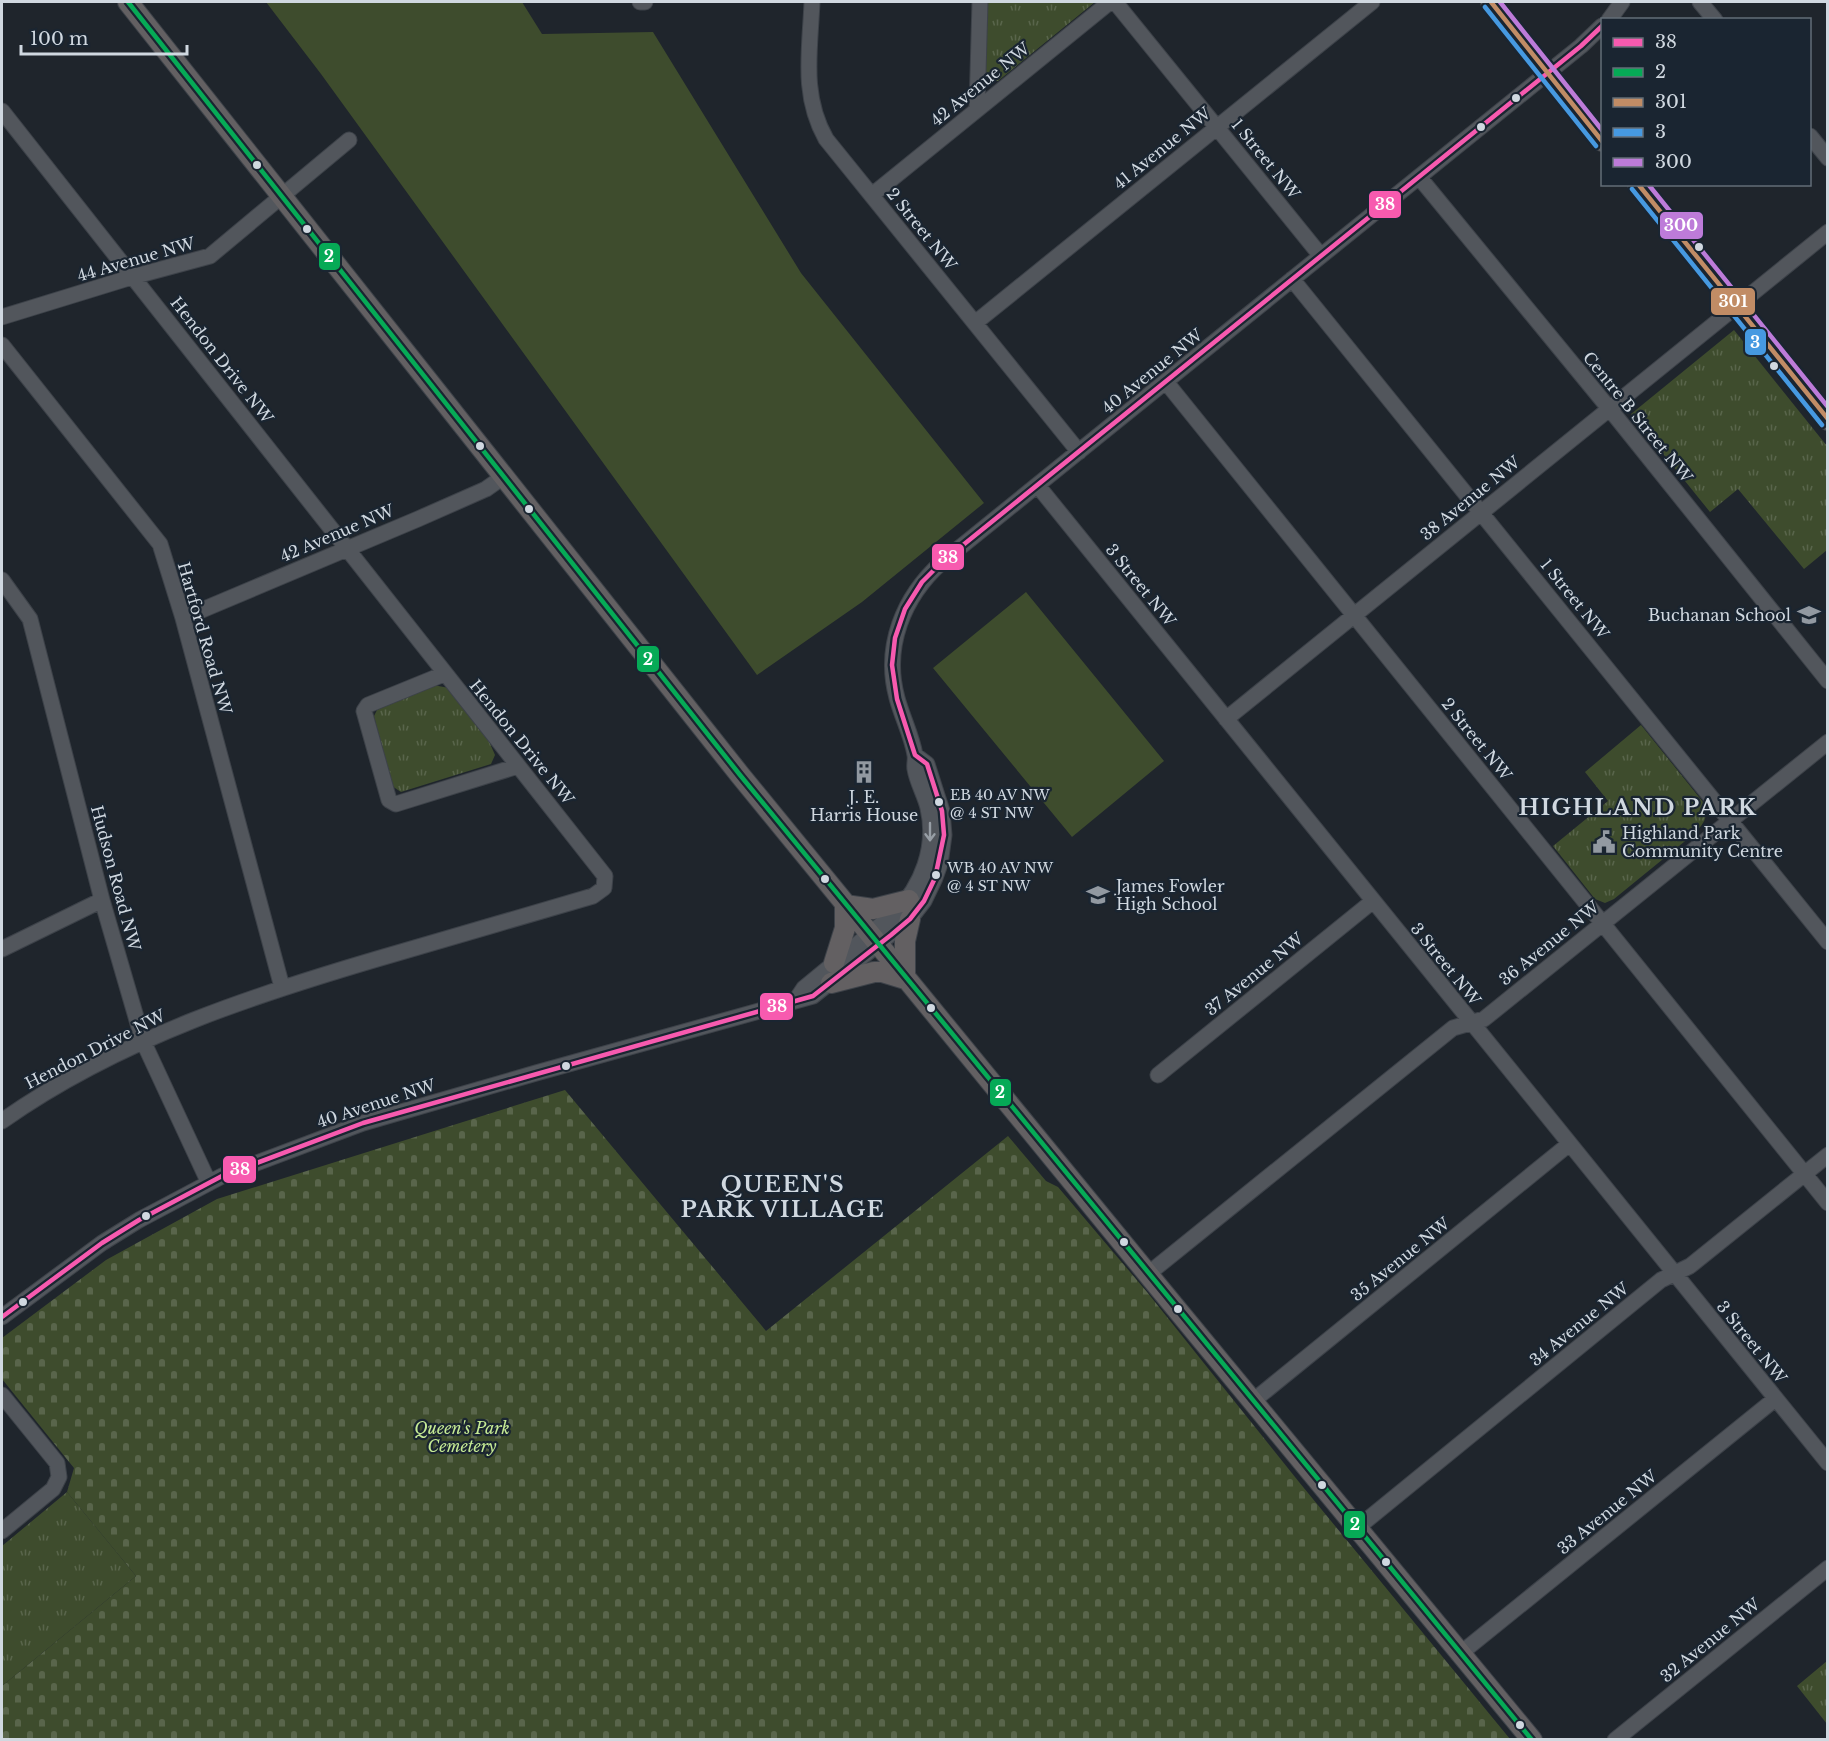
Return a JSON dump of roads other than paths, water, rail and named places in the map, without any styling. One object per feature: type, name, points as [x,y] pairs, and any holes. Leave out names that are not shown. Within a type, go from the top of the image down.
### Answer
[{"type":"main road","points":[[128,2],[845,905],[1532,1740]]},
{"type":"main road","points":[[1491,2],[1601,140]]},
{"type":"main road","points":[[1640,186],[1827,420]]},
{"type":"main road","points":[[845,905],[873,909],[909,909],[905,940],[905,979]]},
{"type":"main road","points":[[834,963],[845,928],[845,905]]},
{"type":"main road","points":[[831,983],[874,972],[888,973],[905,979]]},
{"type":"street","name":"2 Street NW","points":[[812,2],[808,86],[816,121],[826,139],[1079,452]]},
{"type":"street","points":[[977,109],[980,2]]},
{"type":"street","name":"42 Avenue NW","points":[[872,195],[1110,2]]},
{"type":"street","name":"1 Street NW","points":[[1115,2],[1321,256]]},
{"type":"street","name":"41 Avenue NW","points":[[975,323],[1372,2]]},
{"type":"street","points":[[1610,18],[1622,2]]},
{"type":"street","points":[[1700,2],[1713,18]]},
{"type":"street","name":"40 Avenue NW","points":[[2,1317],[139,1220],[222,1176],[363,1123],[813,996],[831,983],[874,940],[895,914],[909,909],[926,864],[931,834],[928,807],[915,768],[915,755],[897,699],[893,677],[895,638],[905,609],[922,582],[931,572],[1548,73],[1601,27]]},
{"type":"street","name":"Hendon Drive NW","points":[[2,111],[605,876],[604,888],[593,896],[282,987],[143,1041],[56,1086],[2,1121]]},
{"type":"street","points":[[1811,138],[1827,158]]},
{"type":"street","name":"44 Avenue NW","points":[[2,317],[210,256],[349,140]]},
{"type":"street","name":"Centre B Street NW","points":[[1419,177],[1610,409],[1827,681]]},
{"type":"street","name":"38 Avenue NW","points":[[1226,718],[1827,232]]},
{"type":"street","name":"1 Street NW","points":[[1292,279],[1827,942]]},
{"type":"street","name":"Hartford Road NW","points":[[2,345],[160,544],[183,618],[282,987]]},
{"type":"street","name":"2 Street NW","points":[[1166,382],[1827,1203]]},
{"type":"street","name":"42 Avenue NW","points":[[183,618],[486,489],[503,477]]},
{"type":"street","name":"3 Street NW","points":[[1038,486],[1827,1463]]},
{"type":"street","name":"Hudson Road NW","points":[[2,580],[30,619],[102,900],[143,1041],[209,1183]]},
{"type":"street","points":[[444,674],[368,705],[364,711],[389,800],[396,804],[518,766]]},
{"type":"street","name":"36 Avenue NW","points":[[1148,1274],[1453,1028],[1484,1019],[1827,742]]},
{"type":"street","points":[[2,949],[102,900]]},
{"type":"street","name":"37 Avenue NW","points":[[1158,1076],[1373,901]]},
{"type":"street","name":"40 Avenue NW","points":[[796,1000],[804,988],[834,963],[874,940]]},
{"type":"street","name":"35 Avenue NW","points":[[1253,1401],[1568,1145]]},
{"type":"street","name":"34 Avenue NW","points":[[1357,1528],[1661,1280],[1690,1266],[1827,1155]]},
{"type":"street","points":[[2,1395],[57,1463],[59,1477],[53,1489],[2,1531]]},
{"type":"street","name":"33 Avenue NW","points":[[1461,1653],[1775,1399]]},
{"type":"street","name":"32 Avenue NW","points":[[1615,1740],[1827,1568]]},
{"type":"place","name":"Buchanan School","points":[[1809,615]]},
{"type":"place","name":"J. E. Harris House","points":[[864,772]]},
{"type":"place","name":"EB 40 AV NW @ 4 ST NW","points":[[939,802]]},
{"type":"place","name":"Highland Park Community Centre","points":[[1604,842]]},
{"type":"place","name":"WB 40 AV NW @ 4 ST NW","points":[[936,875]]},
{"type":"place","name":"James Fowler High School","points":[[1098,895]]},
{"type":"district","name":"HIGHLAND PARK","points":[[1638,807]]},
{"type":"district","name":"QUEEN'S PARK VILLAGE","points":[[783,1196]]},
{"type":"park label","name":"Queen's Park Cemetery","points":[[462,1437]]}]
